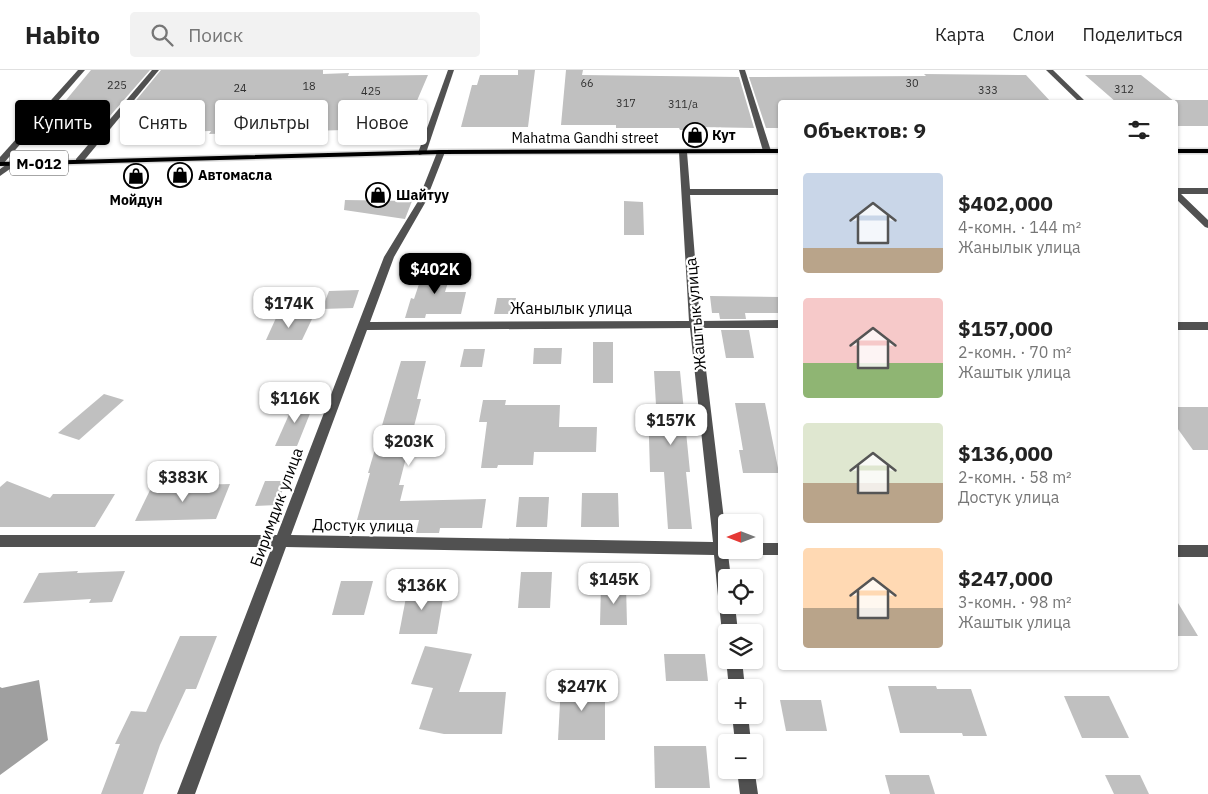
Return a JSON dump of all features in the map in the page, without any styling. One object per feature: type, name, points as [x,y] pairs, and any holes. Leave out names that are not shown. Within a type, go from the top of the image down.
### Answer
[{"type":"main road","name":"Mahatma Gandhi street","points":[[0,163],[442,152],[778,151]]},
{"type":"main road","points":[[1178,151],[1208,151]]},
{"type":"street","points":[[0,163],[82,70]]},
{"type":"street","points":[[79,161],[156,70]]},
{"type":"street","points":[[422,153],[451,70]]},
{"type":"street","points":[[742,70],[767,151]]},
{"type":"street","points":[[1049,70],[1081,100]]},
{"type":"street","name":"Биримдик улица","points":[[186,794],[389,257],[421,204],[442,152]]},
{"type":"street","name":"Жаштык улица","points":[[683,152],[695,324],[719,514]]},
{"type":"street","points":[[0,173],[13,164]]},
{"type":"street","points":[[1178,192],[1208,191]]},
{"type":"street","points":[[685,192],[778,192]]},
{"type":"street","points":[[1178,195],[1208,225]]},
{"type":"street","name":"Жанылык улица","points":[[362,326],[778,324]]},
{"type":"street","points":[[1178,326],[1208,326]]},
{"type":"street","name":"Достук улица","points":[[0,541],[283,541],[718,549]]},
{"type":"street","points":[[763,549],[778,549]]},
{"type":"street","points":[[1178,551],[1208,551]]},
{"type":"street","points":[[747,779],[749,794]]},
{"type":"shaded area","points":[[39,680],[48,740],[0,775],[0,687]]},
{"type":"building","points":[[91,70],[150,70],[124,100],[120,100],[120,104],[110,116],[110,100],[66,100]]},
{"type":"building","points":[[161,70],[323,70],[323,74],[349,73],[348,76],[428,75],[417,100],[338,100],[338,130],[328,130],[328,100],[215,100],[215,134],[209,134],[211,131],[205,131],[205,100],[136,100]]},
{"type":"building","points":[[518,70],[535,70],[528,127],[461,127],[472,85],[477,85],[480,75],[518,75]]},
{"type":"building","points":[[566,70],[583,70],[582,75],[739,77],[754,128],[699,127],[700,130],[680,130],[679,128],[616,128],[616,125],[561,125]]},
{"type":"building","points":[[924,74],[1026,75],[1049,100],[778,100],[778,128],[766,128],[749,77],[926,76]]},
{"type":"building","points":[[1085,75],[1141,75],[1172,100],[1114,100]]},
{"type":"building","points":[[1178,100],[1208,100],[1208,126],[1178,126]]},
{"type":"building","points":[[345,200],[412,201],[405,219],[344,210]]},
{"type":"building","points":[[624,201],[643,202],[644,235],[624,235]]},
{"type":"building","points":[[425,266],[453,266],[445,292],[466,292],[461,314],[426,314],[425,318],[405,318],[411,298],[414,299]]},
{"type":"building","points":[[359,290],[353,308],[322,309],[329,291]]},
{"type":"building","points":[[710,296],[778,297],[778,313],[745,313],[746,319],[720,319],[719,313],[712,313]]},
{"type":"building","points":[[497,298],[516,298],[513,314],[494,314]]},
{"type":"building","points":[[276,318],[312,319],[302,340],[266,340]]},
{"type":"building","points":[[721,330],[749,330],[754,358],[726,358]]},
{"type":"building","points":[[593,342],[613,342],[613,383],[593,383]]},
{"type":"building","points":[[534,348],[562,348],[561,364],[533,364]]},
{"type":"building","points":[[464,349],[485,349],[482,367],[460,367]]},
{"type":"building","points":[[401,361],[426,361],[417,399],[421,399],[399,485],[404,485],[400,501],[486,499],[482,528],[440,528],[439,533],[416,533],[419,520],[357,520],[370,473],[368,473]]},
{"type":"building","points":[[654,371],[680,371],[690,472],[686,472],[692,529],[668,529],[664,472],[650,472],[648,405],[656,405]]},
{"type":"building","points":[[104,394],[124,400],[79,440],[58,433]]},
{"type":"building","points":[[483,400],[506,400],[505,405],[560,405],[559,427],[597,427],[596,452],[534,452],[533,465],[498,465],[497,468],[481,468],[487,422],[479,422]]},
{"type":"building","points":[[295,401],[315,401],[297,446],[275,446]]},
{"type":"building","points":[[735,403],[765,403],[778,473],[743,473],[739,450],[743,450]]},
{"type":"building","points":[[1178,407],[1208,407],[1208,450],[1193,450],[1178,429]]},
{"type":"building","points":[[7,481],[50,498],[53,494],[115,494],[95,527],[0,527],[0,487]]},
{"type":"building","points":[[265,481],[286,481],[277,505],[255,506]]},
{"type":"building","points":[[230,484],[216,519],[135,521],[152,486]]},
{"type":"building","points":[[582,493],[618,493],[619,527],[581,527]]},
{"type":"building","points":[[519,497],[549,497],[547,527],[516,527]]},
{"type":"building","points":[[78,571],[77,573],[125,571],[112,602],[89,603],[91,599],[23,603],[39,573]]},
{"type":"building","points":[[521,572],[552,572],[550,608],[518,608]]},
{"type":"building","points":[[341,581],[373,581],[364,615],[332,615]]},
{"type":"building","points":[[601,585],[626,585],[627,625],[600,625]]},
{"type":"building","points":[[408,587],[445,587],[437,634],[399,634]]},
{"type":"building","points":[[1178,603],[1198,636],[1178,636]]},
{"type":"building","points":[[180,636],[217,636],[196,689],[186,689],[160,745],[143,794],[101,794],[120,744],[115,744],[131,711],[146,712]]},
{"type":"building","points":[[425,646],[472,654],[459,692],[506,692],[502,734],[444,734],[419,729],[433,688],[411,684]]},
{"type":"building","points":[[664,654],[705,654],[708,681],[666,681]]},
{"type":"building","points":[[561,684],[605,684],[605,740],[558,740]]},
{"type":"building","points":[[888,686],[936,686],[937,689],[971,689],[987,736],[963,736],[962,733],[900,733]]},
{"type":"building","points":[[1064,696],[1109,696],[1129,738],[1082,738]]},
{"type":"building","points":[[780,700],[821,700],[827,731],[786,731]]},
{"type":"building","points":[[654,746],[706,746],[710,788],[655,788]]},
{"type":"building","points":[[885,775],[929,775],[935,794],[890,794]]},
{"type":"building","points":[[1105,775],[1140,775],[1149,794],[1114,794]]},
{"type":"place","name":"Кут","points":[[695,135]]},
{"type":"place","name":"Автомасла","points":[[180,175]]},
{"type":"place","name":"Мойдун","points":[[136,176]]},
{"type":"place","name":"Шайтуу","points":[[378,195]]}]
